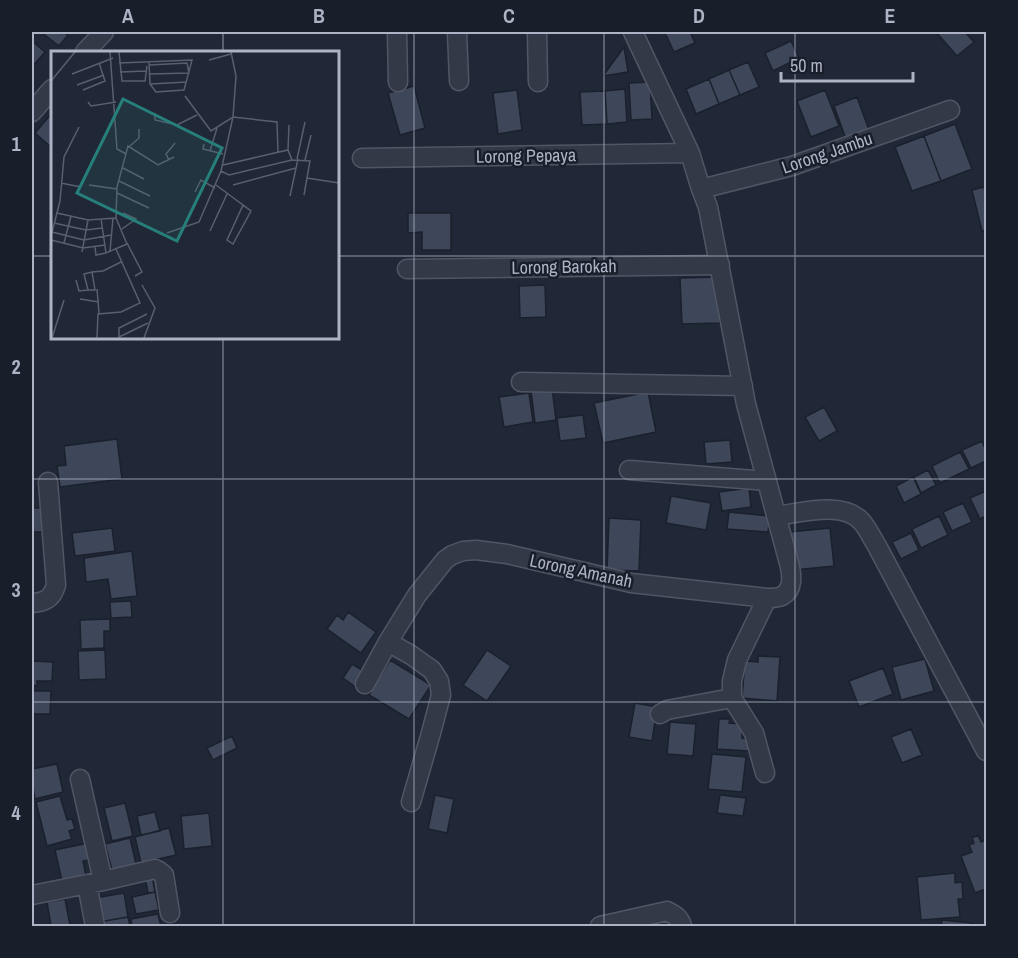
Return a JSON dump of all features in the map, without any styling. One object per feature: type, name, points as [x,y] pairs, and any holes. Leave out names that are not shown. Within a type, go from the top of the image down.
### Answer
[{"type":"street","points":[[86,51],[104,32]]},
{"type":"street","points":[[397,32],[398,82]]},
{"type":"street","points":[[457,32],[459,81]]},
{"type":"street","points":[[537,32],[538,82]]},
{"type":"street","points":[[633,32],[690,153],[708,207],[742,386],[792,576],[790,587],[782,597],[767,598],[737,660],[732,681],[732,698],[754,733],[765,773]]},
{"type":"street","points":[[32,112],[51,90]]},
{"type":"street","name":"Lorong Jambu","points":[[701,189],[792,166],[950,110]]},
{"type":"street","name":"Lorong Pepaya","points":[[362,158],[690,153]]},
{"type":"street","name":"Lorong Barokah","points":[[408,269],[720,265]]},
{"type":"street","points":[[521,382],[742,386]]},
{"type":"street","points":[[630,470],[766,481]]},
{"type":"street","points":[[32,603],[42,602],[53,594],[56,585],[48,482]]},
{"type":"street","points":[[776,516],[832,509],[850,512],[862,521],[987,751]]},
{"type":"street","name":"Lorong Amanah","points":[[364,684],[417,595],[445,560],[463,551],[476,550],[507,555],[631,583],[767,598]]},
{"type":"street","points":[[388,642],[432,670],[439,681],[441,695],[411,802]]},
{"type":"street","points":[[660,714],[667,710],[732,698]]},
{"type":"street","points":[[80,779],[95,883],[95,927]]},
{"type":"street","points":[[32,895],[155,869],[164,875],[170,913]]},
{"type":"street","points":[[600,927],[667,911],[680,919],[682,927]]},
{"type":"building","points":[[41,32],[68,32],[66,34],[68,35],[59,46]]},
{"type":"building","points":[[690,32],[695,43],[674,52],[665,33]]},
{"type":"building","points":[[936,32],[965,32],[974,42],[957,56]]},
{"type":"building","points":[[32,41],[45,52],[32,67]]},
{"type":"building","points":[[791,41],[799,58],[773,71],[765,53]]},
{"type":"building","points":[[624,47],[628,72],[603,76]]},
{"type":"building","points":[[748,62],[759,87],[740,95],[729,70]]},
{"type":"building","points":[[729,70],[740,95],[719,104],[709,79]]},
{"type":"building","points":[[709,79],[719,104],[696,114],[686,89]]},
{"type":"building","points":[[650,82],[652,119],[631,120],[629,83]]},
{"type":"building","points":[[414,86],[425,128],[400,135],[388,93]]},
{"type":"building","points":[[625,89],[627,122],[607,124],[605,91]]},
{"type":"building","points":[[517,90],[522,130],[498,134],[493,93]]},
{"type":"building","points":[[825,90],[839,126],[811,137],[797,101]]},
{"type":"building","points":[[605,91],[607,124],[582,125],[580,92]]},
{"type":"building","points":[[857,97],[869,130],[846,139],[834,106]]},
{"type":"building","points":[[51,114],[51,147],[35,133]]},
{"type":"building","points":[[955,124],[972,169],[941,181],[924,136]]},
{"type":"building","points":[[924,136],[941,181],[912,191],[895,147]]},
{"type":"building","points":[[984,187],[986,230],[982,231],[972,190]]},
{"type":"building","points":[[408,213],[451,213],[451,250],[422,250],[422,232],[408,233]]},
{"type":"building","points":[[718,277],[720,323],[682,324],[680,278]]},
{"type":"building","points":[[545,285],[546,317],[520,318],[519,286]]},
{"type":"building","points":[[552,388],[556,420],[535,423],[531,391]]},
{"type":"building","points":[[648,392],[656,432],[603,443],[594,403]]},
{"type":"building","points":[[529,393],[533,422],[504,427],[499,397]]},
{"type":"building","points":[[824,407],[837,431],[819,441],[805,417]]},
{"type":"building","points":[[583,415],[586,438],[560,441],[557,418]]},
{"type":"building","points":[[117,439],[122,479],[60,487],[57,466],[66,465],[64,446]]},
{"type":"building","points":[[730,440],[732,462],[706,464],[704,442]]},
{"type":"building","points":[[982,441],[986,451],[986,461],[971,468],[962,450]]},
{"type":"building","points":[[960,452],[969,469],[940,483],[932,466]]},
{"type":"building","points":[[928,470],[936,485],[921,493],[914,477]]},
{"type":"building","points":[[913,477],[921,494],[904,503],[896,486]]},
{"type":"building","points":[[749,488],[751,507],[722,511],[719,492]]},
{"type":"building","points":[[986,491],[986,516],[980,519],[970,498]]},
{"type":"building","points":[[671,496],[711,503],[706,530],[666,523]]},
{"type":"building","points":[[963,503],[972,522],[952,531],[943,512]]},
{"type":"building","points":[[32,508],[42,508],[43,532],[32,532]]},
{"type":"building","points":[[729,512],[770,516],[768,532],[727,529]]},
{"type":"building","points":[[939,516],[948,535],[921,548],[912,529]]},
{"type":"building","points":[[609,518],[641,520],[639,571],[607,570]]},
{"type":"building","points":[[112,528],[115,551],[75,556],[72,533]]},
{"type":"building","points":[[830,528],[834,566],[794,570],[790,532]]},
{"type":"building","points":[[911,533],[919,550],[901,559],[892,542]]},
{"type":"building","points":[[132,551],[137,596],[111,599],[108,579],[86,582],[84,558]]},
{"type":"building","points":[[131,601],[132,617],[111,618],[110,602]]},
{"type":"building","points":[[348,612],[376,632],[361,653],[327,629],[337,615],[343,620]]},
{"type":"building","points":[[110,619],[110,631],[104,631],[104,648],[81,649],[80,620]]},
{"type":"building","points":[[105,650],[106,679],[79,680],[78,651]]},
{"type":"building","points":[[487,650],[511,666],[487,701],[463,685]]},
{"type":"building","points":[[758,656],[780,657],[777,701],[742,698],[745,661],[758,662]]},
{"type":"building","points":[[925,659],[934,691],[901,700],[892,667]]},
{"type":"building","points":[[390,660],[431,685],[409,719],[369,695]]},
{"type":"building","points":[[32,661],[53,662],[52,681],[37,681],[37,686],[32,685]]},
{"type":"building","points":[[352,664],[367,673],[357,688],[343,678]]},
{"type":"building","points":[[883,668],[893,694],[859,707],[849,681]]},
{"type":"building","points":[[32,691],[51,691],[50,714],[32,714]]},
{"type":"building","points":[[635,703],[657,707],[652,741],[629,737]]},
{"type":"building","points":[[719,719],[730,719],[729,723],[742,724],[742,738],[750,739],[749,751],[717,749]]},
{"type":"building","points":[[670,722],[696,724],[693,756],[667,754]]},
{"type":"building","points":[[911,729],[922,755],[902,763],[891,737]]},
{"type":"building","points":[[232,736],[237,748],[213,760],[207,748]]},
{"type":"building","points":[[712,754],[746,757],[742,792],[708,789]]},
{"type":"building","points":[[57,764],[63,792],[35,799],[32,769]]},
{"type":"building","points":[[435,795],[454,799],[447,833],[428,829]]},
{"type":"building","points":[[720,795],[746,798],[743,816],[717,813]]},
{"type":"building","points":[[60,796],[67,820],[72,819],[75,829],[69,831],[72,839],[47,846],[36,802]]},
{"type":"building","points":[[125,803],[133,836],[112,841],[104,808]]},
{"type":"building","points":[[155,812],[160,831],[141,835],[137,816]]},
{"type":"building","points":[[209,813],[212,846],[184,849],[181,816]]},
{"type":"building","points":[[169,828],[176,855],[141,863],[135,837]]},
{"type":"building","points":[[978,835],[981,842],[986,840],[986,889],[975,893],[961,856],[972,852],[969,845],[974,843],[972,838]]},
{"type":"building","points":[[130,838],[136,864],[112,870],[105,844]]},
{"type":"building","points":[[88,843],[92,859],[83,861],[86,876],[62,881],[55,850]]},
{"type":"building","points":[[955,873],[955,883],[962,882],[963,899],[958,899],[960,917],[921,920],[917,877]]},
{"type":"building","points":[[152,876],[155,892],[148,893],[145,878]]},
{"type":"building","points":[[155,892],[159,910],[136,914],[132,897]]},
{"type":"building","points":[[124,893],[128,917],[99,922],[95,898]]},
{"type":"building","points":[[65,899],[70,925],[51,926],[47,902]]},
{"type":"building","points":[[158,914],[161,926],[132,926],[131,919]]},
{"type":"building","points":[[128,917],[130,926],[100,926],[99,922]]},
{"type":"building","points":[[942,920],[971,923],[971,926],[941,926]]}]
